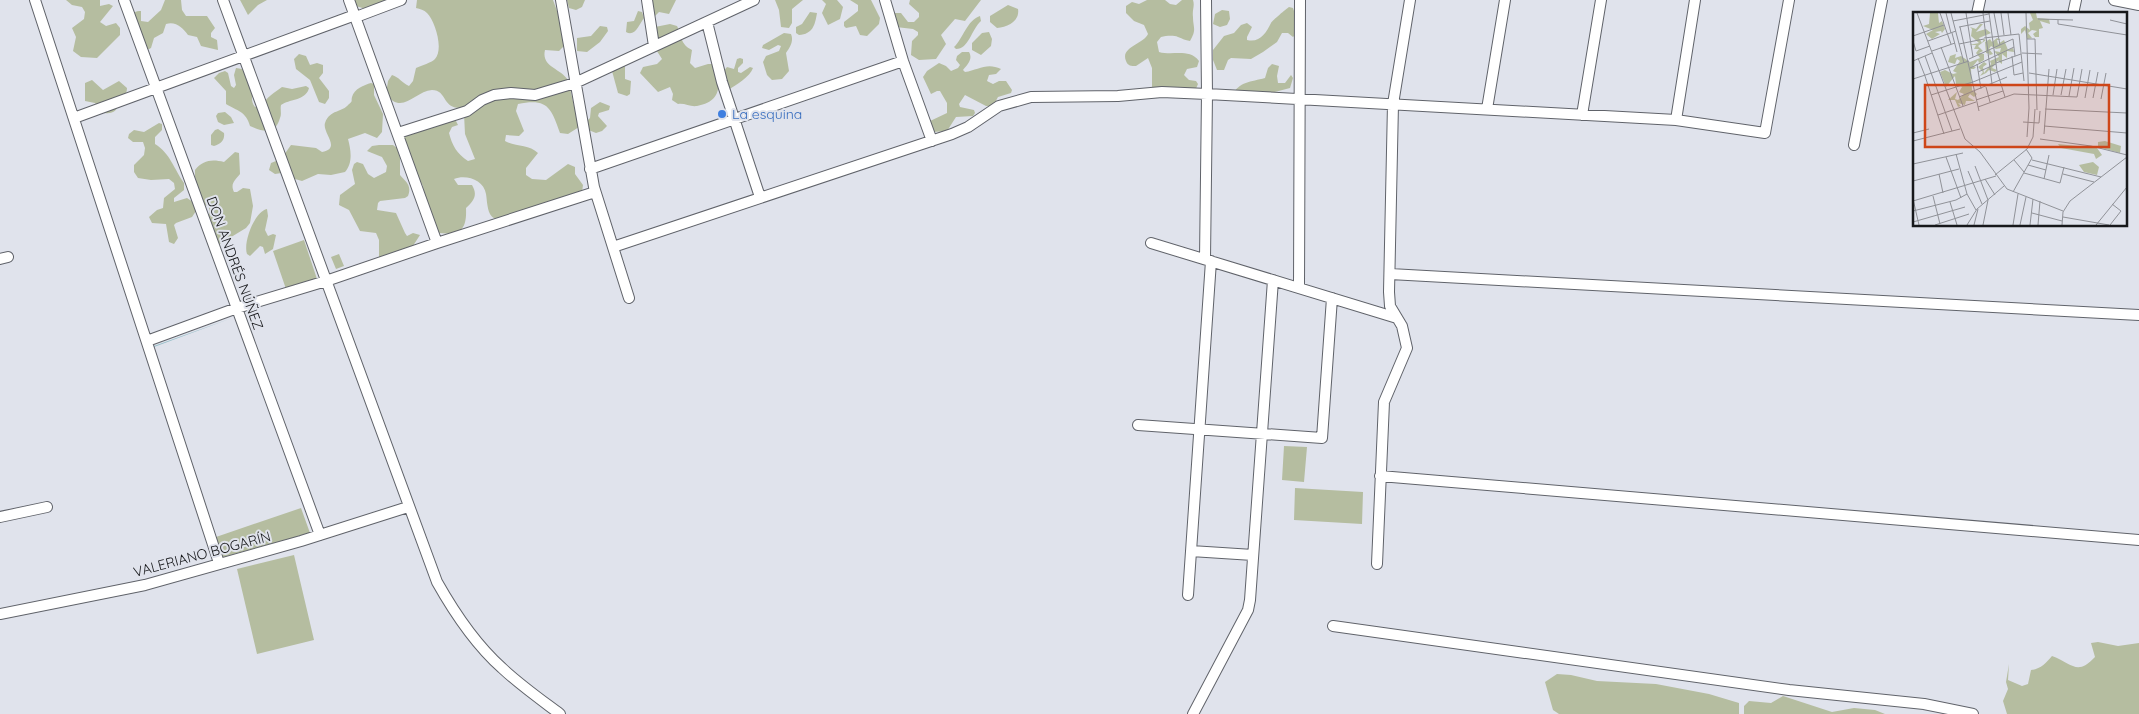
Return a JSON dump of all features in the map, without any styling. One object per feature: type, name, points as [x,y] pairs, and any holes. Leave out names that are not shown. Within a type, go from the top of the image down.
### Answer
[{"type":"street","points":[[35,0],[219,563]]},
{"type":"street","name":"DON ANDRÉS NÚÑEZ","points":[[124,0],[320,535]]},
{"type":"street","points":[[223,0],[437,582],[460,620],[500,667],[560,714]]},
{"type":"street","points":[[349,0],[438,243]]},
{"type":"street","points":[[74,118],[401,0]]},
{"type":"street","points":[[561,0],[595,192],[629,298]]},
{"type":"street","points":[[647,0],[654,46]]},
{"type":"street","points":[[398,133],[467,111],[482,100],[494,95],[511,93],[535,95],[575,83],[754,0]]},
{"type":"street","points":[[885,0],[903,61],[932,141]]},
{"type":"street","points":[[1188,595],[1200,429],[1208,260],[1206,0]]},
{"type":"street","points":[[1299,288],[1300,0]]},
{"type":"street","points":[[1377,564],[1384,402],[1407,348],[1406,337],[1390,306],[1390,274],[1393,104],[1410,0]]},
{"type":"street","points":[[1487,109],[1505,0]]},
{"type":"street","points":[[1582,115],[1601,0]]},
{"type":"street","points":[[1676,120],[1695,0]]},
{"type":"street","points":[[613,247],[932,141],[968,127],[999,106],[1031,97],[1118,96],[1162,92],[1207,94],[1676,120],[1765,133],[1789,0]]},
{"type":"street","points":[[1854,146],[1882,0]]},
{"type":"street","points":[[2114,0],[2139,5]]},
{"type":"street","points":[[707,22],[734,120],[760,197]]},
{"type":"street","points":[[590,169],[903,61]]},
{"type":"street","points":[[147,341],[237,308],[326,281],[595,192]]},
{"type":"street","points":[[1152,243],[1397,318]]},
{"type":"street","points":[[1390,274],[2139,316]]},
{"type":"street","points":[[1194,714],[1248,610],[1273,280]]},
{"type":"street","points":[[1138,425],[1322,438],[1332,298]]},
{"type":"street","points":[[1380,476],[2139,540]]},
{"type":"street","points":[[0,517],[47,507]]},
{"type":"street","name":"VALERIANO BOGARÍN","points":[[0,614],[145,584],[320,535],[408,507]]},
{"type":"street","points":[[1191,551],[1253,555]]},
{"type":"street","points":[[1333,626],[1817,693],[1924,704],[1973,714]]},
{"type":"green space","points":[[66,0],[100,0],[100,6],[109,4],[113,6],[100,22],[106,26],[116,23],[120,28],[120,35],[97,58],[81,57],[73,51],[76,37],[72,28],[84,19],[85,12],[82,7],[72,5]]},
{"type":"green space","points":[[165,0],[181,0],[182,10],[186,16],[207,16],[215,28],[211,33],[211,37],[217,40],[218,50],[201,46],[197,37],[188,35],[179,26],[170,23],[166,24],[163,33],[154,38],[151,48],[145,51],[129,22],[136,11],[141,11],[141,21],[148,22],[161,10]]},
{"type":"green space","points":[[240,0],[267,0],[258,5],[248,15]]},
{"type":"green space","points":[[348,0],[394,0],[376,8],[365,9]]},
{"type":"green space","points":[[417,0],[553,0],[560,19],[564,46],[559,51],[545,50],[545,56],[548,64],[568,80],[579,127],[568,134],[560,133],[551,111],[547,107],[536,102],[528,102],[518,104],[516,111],[524,131],[519,136],[506,135],[505,141],[531,148],[538,153],[526,168],[526,175],[532,179],[546,180],[568,164],[575,167],[575,174],[583,185],[582,192],[500,220],[490,214],[485,189],[482,185],[474,179],[464,177],[454,179],[458,185],[472,185],[475,192],[474,198],[466,208],[465,222],[461,230],[452,233],[438,233],[425,206],[423,186],[414,169],[404,138],[409,133],[429,129],[455,119],[458,125],[452,127],[449,133],[453,145],[468,161],[475,159],[465,134],[464,114],[460,108],[450,105],[440,93],[432,90],[426,91],[403,103],[392,100],[386,94],[388,81],[392,75],[409,86],[413,81],[416,68],[429,63],[438,54],[439,42],[435,28],[427,13],[416,8]]},
{"type":"green space","points":[[567,0],[585,0],[582,7],[576,10],[569,8]]},
{"type":"green space","points":[[651,0],[676,0],[669,14],[659,12],[654,17]]},
{"type":"green space","points":[[775,0],[803,0],[792,9],[792,23],[789,28],[781,27],[779,10]]},
{"type":"green space","points":[[822,0],[837,0],[843,7],[840,19],[828,25],[822,13],[826,4]]},
{"type":"green space","points":[[850,0],[871,0],[880,18],[879,24],[867,36],[860,35],[856,26],[846,28],[844,26],[844,22],[858,11],[858,5]]},
{"type":"green space","points":[[910,0],[981,0],[965,21],[955,19],[941,35],[946,44],[936,59],[919,60],[911,55],[912,41],[918,35],[918,32],[913,29],[896,27],[892,16],[894,13],[901,13],[908,22],[914,22],[919,17],[919,13],[909,4]]},
{"type":"green space","points":[[1147,0],[1165,0],[1170,4],[1176,5],[1182,0],[1193,0],[1194,31],[1190,41],[1170,36],[1161,37],[1157,42],[1159,52],[1186,53],[1199,61],[1197,67],[1187,69],[1184,75],[1189,80],[1196,81],[1198,84],[1195,91],[1152,88],[1152,68],[1148,58],[1136,66],[1127,63],[1126,52],[1148,34],[1144,25],[1134,21],[1126,13],[1126,6],[1132,2],[1139,4]]},
{"type":"green space","points":[[1008,5],[1018,9],[1017,17],[1009,25],[997,28],[990,22],[990,16]]},
{"type":"green space","points":[[1289,7],[1293,8],[1295,14],[1296,34],[1293,37],[1288,33],[1282,33],[1277,42],[1251,59],[1231,58],[1228,60],[1224,70],[1217,70],[1213,60],[1213,50],[1224,36],[1234,33],[1241,25],[1247,23],[1252,27],[1247,40],[1259,39],[1265,34],[1272,22]]},
{"type":"green space","points":[[1222,10],[1229,11],[1230,19],[1227,25],[1220,27],[1213,24],[1215,14]]},
{"type":"green space","points":[[638,11],[642,12],[644,18],[634,32],[626,32],[627,22],[634,21]]},
{"type":"green space","points":[[810,12],[817,13],[814,25],[807,33],[799,35],[796,33],[796,27],[802,24]]},
{"type":"green space","points":[[980,16],[981,21],[967,43],[956,49],[954,47],[968,25]]},
{"type":"green space","points":[[670,24],[677,26],[683,42],[692,50],[690,63],[695,68],[715,64],[718,91],[705,104],[694,106],[678,104],[672,100],[673,94],[670,87],[658,92],[640,73],[643,67],[657,64],[662,59],[655,48],[655,27]]},
{"type":"green space","points":[[600,26],[607,27],[608,31],[600,42],[587,52],[577,51],[577,38],[591,36]]},
{"type":"green space","points":[[989,32],[992,39],[991,46],[981,55],[972,50],[972,43],[982,33]]},
{"type":"green space","points":[[784,33],[791,34],[792,37],[791,44],[786,53],[789,71],[782,79],[772,80],[767,75],[763,62],[766,56],[779,51],[781,46],[778,45],[769,50],[762,48],[763,45]]},
{"type":"green space","points":[[962,52],[969,52],[970,55],[969,61],[963,70],[965,72],[987,66],[1001,69],[996,74],[989,75],[987,81],[993,84],[999,81],[1006,81],[1012,90],[1011,93],[998,97],[993,106],[986,106],[965,95],[959,104],[960,107],[974,110],[973,116],[956,117],[947,131],[933,132],[928,122],[947,113],[947,103],[940,91],[931,94],[923,77],[927,71],[939,63],[951,71],[958,68],[960,65],[956,60],[957,56]]},
{"type":"green space","points":[[299,54],[306,56],[310,65],[317,63],[323,65],[323,73],[319,78],[329,91],[329,98],[325,104],[319,102],[310,80],[296,69],[294,59]]},
{"type":"green space","points":[[737,59],[743,59],[743,63],[738,68],[738,72],[741,73],[750,67],[753,68],[746,78],[728,90],[723,72],[727,67],[734,69]]},
{"type":"green space","points":[[622,64],[625,66],[625,79],[631,81],[630,94],[627,96],[618,93],[612,71]]},
{"type":"green space","points":[[1272,64],[1279,66],[1278,83],[1285,83],[1291,75],[1293,78],[1290,88],[1271,93],[1261,91],[1243,102],[1233,99],[1232,96],[1238,87],[1250,81],[1265,78],[1268,68]]},
{"type":"green space","points":[[236,68],[242,69],[250,82],[255,107],[262,105],[282,87],[292,89],[306,86],[309,88],[303,97],[281,105],[281,116],[275,128],[268,131],[259,129],[250,126],[244,114],[226,104],[226,91],[214,78],[219,73],[225,71],[228,73],[231,86],[234,88],[236,85],[234,75]]},
{"type":"green space","points":[[92,80],[103,90],[119,81],[127,88],[114,111],[104,113],[95,103],[85,101],[85,83]]},
{"type":"green space","points":[[371,83],[374,84],[374,95],[383,114],[382,132],[377,138],[365,133],[348,139],[350,161],[345,172],[331,175],[318,174],[302,181],[295,179],[288,172],[275,174],[269,170],[271,163],[281,159],[291,145],[316,148],[322,152],[328,150],[331,144],[325,127],[327,119],[333,113],[346,107],[357,90]]},
{"type":"green space","points":[[600,102],[610,106],[609,110],[599,113],[598,116],[607,126],[602,131],[596,133],[586,129],[585,123],[590,118],[591,108]]},
{"type":"green space","points":[[225,112],[234,123],[224,125],[218,122],[216,116],[218,113]]},
{"type":"green space","points":[[159,123],[162,124],[162,130],[155,137],[155,144],[168,157],[184,183],[184,190],[174,198],[174,202],[187,198],[196,204],[196,211],[192,217],[174,225],[178,238],[174,244],[169,242],[166,224],[152,223],[149,217],[157,210],[163,208],[164,198],[175,189],[174,183],[169,179],[151,180],[138,178],[134,172],[134,165],[144,155],[145,148],[143,142],[133,142],[128,138],[129,134],[134,130],[144,132]]},
{"type":"green space","points":[[218,129],[224,133],[224,138],[221,143],[214,146],[211,145],[211,135]]},
{"type":"green space","points":[[393,145],[397,148],[400,158],[400,175],[408,184],[409,189],[408,196],[405,198],[380,201],[377,210],[396,213],[407,236],[413,233],[420,235],[409,252],[379,261],[379,240],[376,233],[360,231],[349,210],[339,205],[340,195],[355,184],[352,170],[354,164],[357,162],[363,164],[368,174],[374,178],[386,172],[387,166],[382,157],[367,151],[372,146]]},
{"type":"green space","points":[[235,152],[239,153],[240,174],[234,182],[233,189],[234,192],[237,192],[243,188],[250,189],[253,206],[250,223],[246,228],[218,245],[209,218],[209,205],[203,206],[195,177],[195,170],[201,164],[208,161],[224,162]]},
{"type":"green space","points":[[267,209],[268,216],[265,230],[268,236],[276,235],[273,249],[265,254],[263,247],[260,246],[250,256],[247,254],[246,249],[248,236],[258,216]]},
{"type":"green space","points":[[304,240],[317,279],[286,289],[273,251]]},
{"type":"green space","points":[[339,254],[344,266],[336,269],[331,257]]},
{"type":"green space","points":[[1284,446],[1307,447],[1304,482],[1282,480]]},
{"type":"green space","points":[[1295,488],[1363,492],[1362,524],[1294,520]]},
{"type":"green space","points":[[301,508],[310,533],[223,557],[216,537]]},
{"type":"green space","points":[[294,555],[314,640],[257,654],[237,569]]},
{"type":"green space","points":[[2098,642],[2118,646],[2139,643],[2139,714],[2007,714],[2003,701],[2008,689],[2006,682],[2009,664],[2008,680],[2022,686],[2028,684],[2031,670],[2040,667],[2052,656],[2075,667],[2084,666],[2095,657],[2091,643]]},
{"type":"green space","points":[[1557,674],[1597,681],[1656,684],[1709,694],[1739,703],[1739,714],[1559,714],[1553,710],[1545,682]]},
{"type":"green space","points":[[1783,696],[1832,712],[1854,708],[1875,710],[1885,714],[1744,714],[1744,706],[1749,701],[1771,703]]},
{"type":"water","points":[[232,318],[154,347],[154,346]]},
{"type":"place","name":"La esquina","points":[[722,114]]}]
